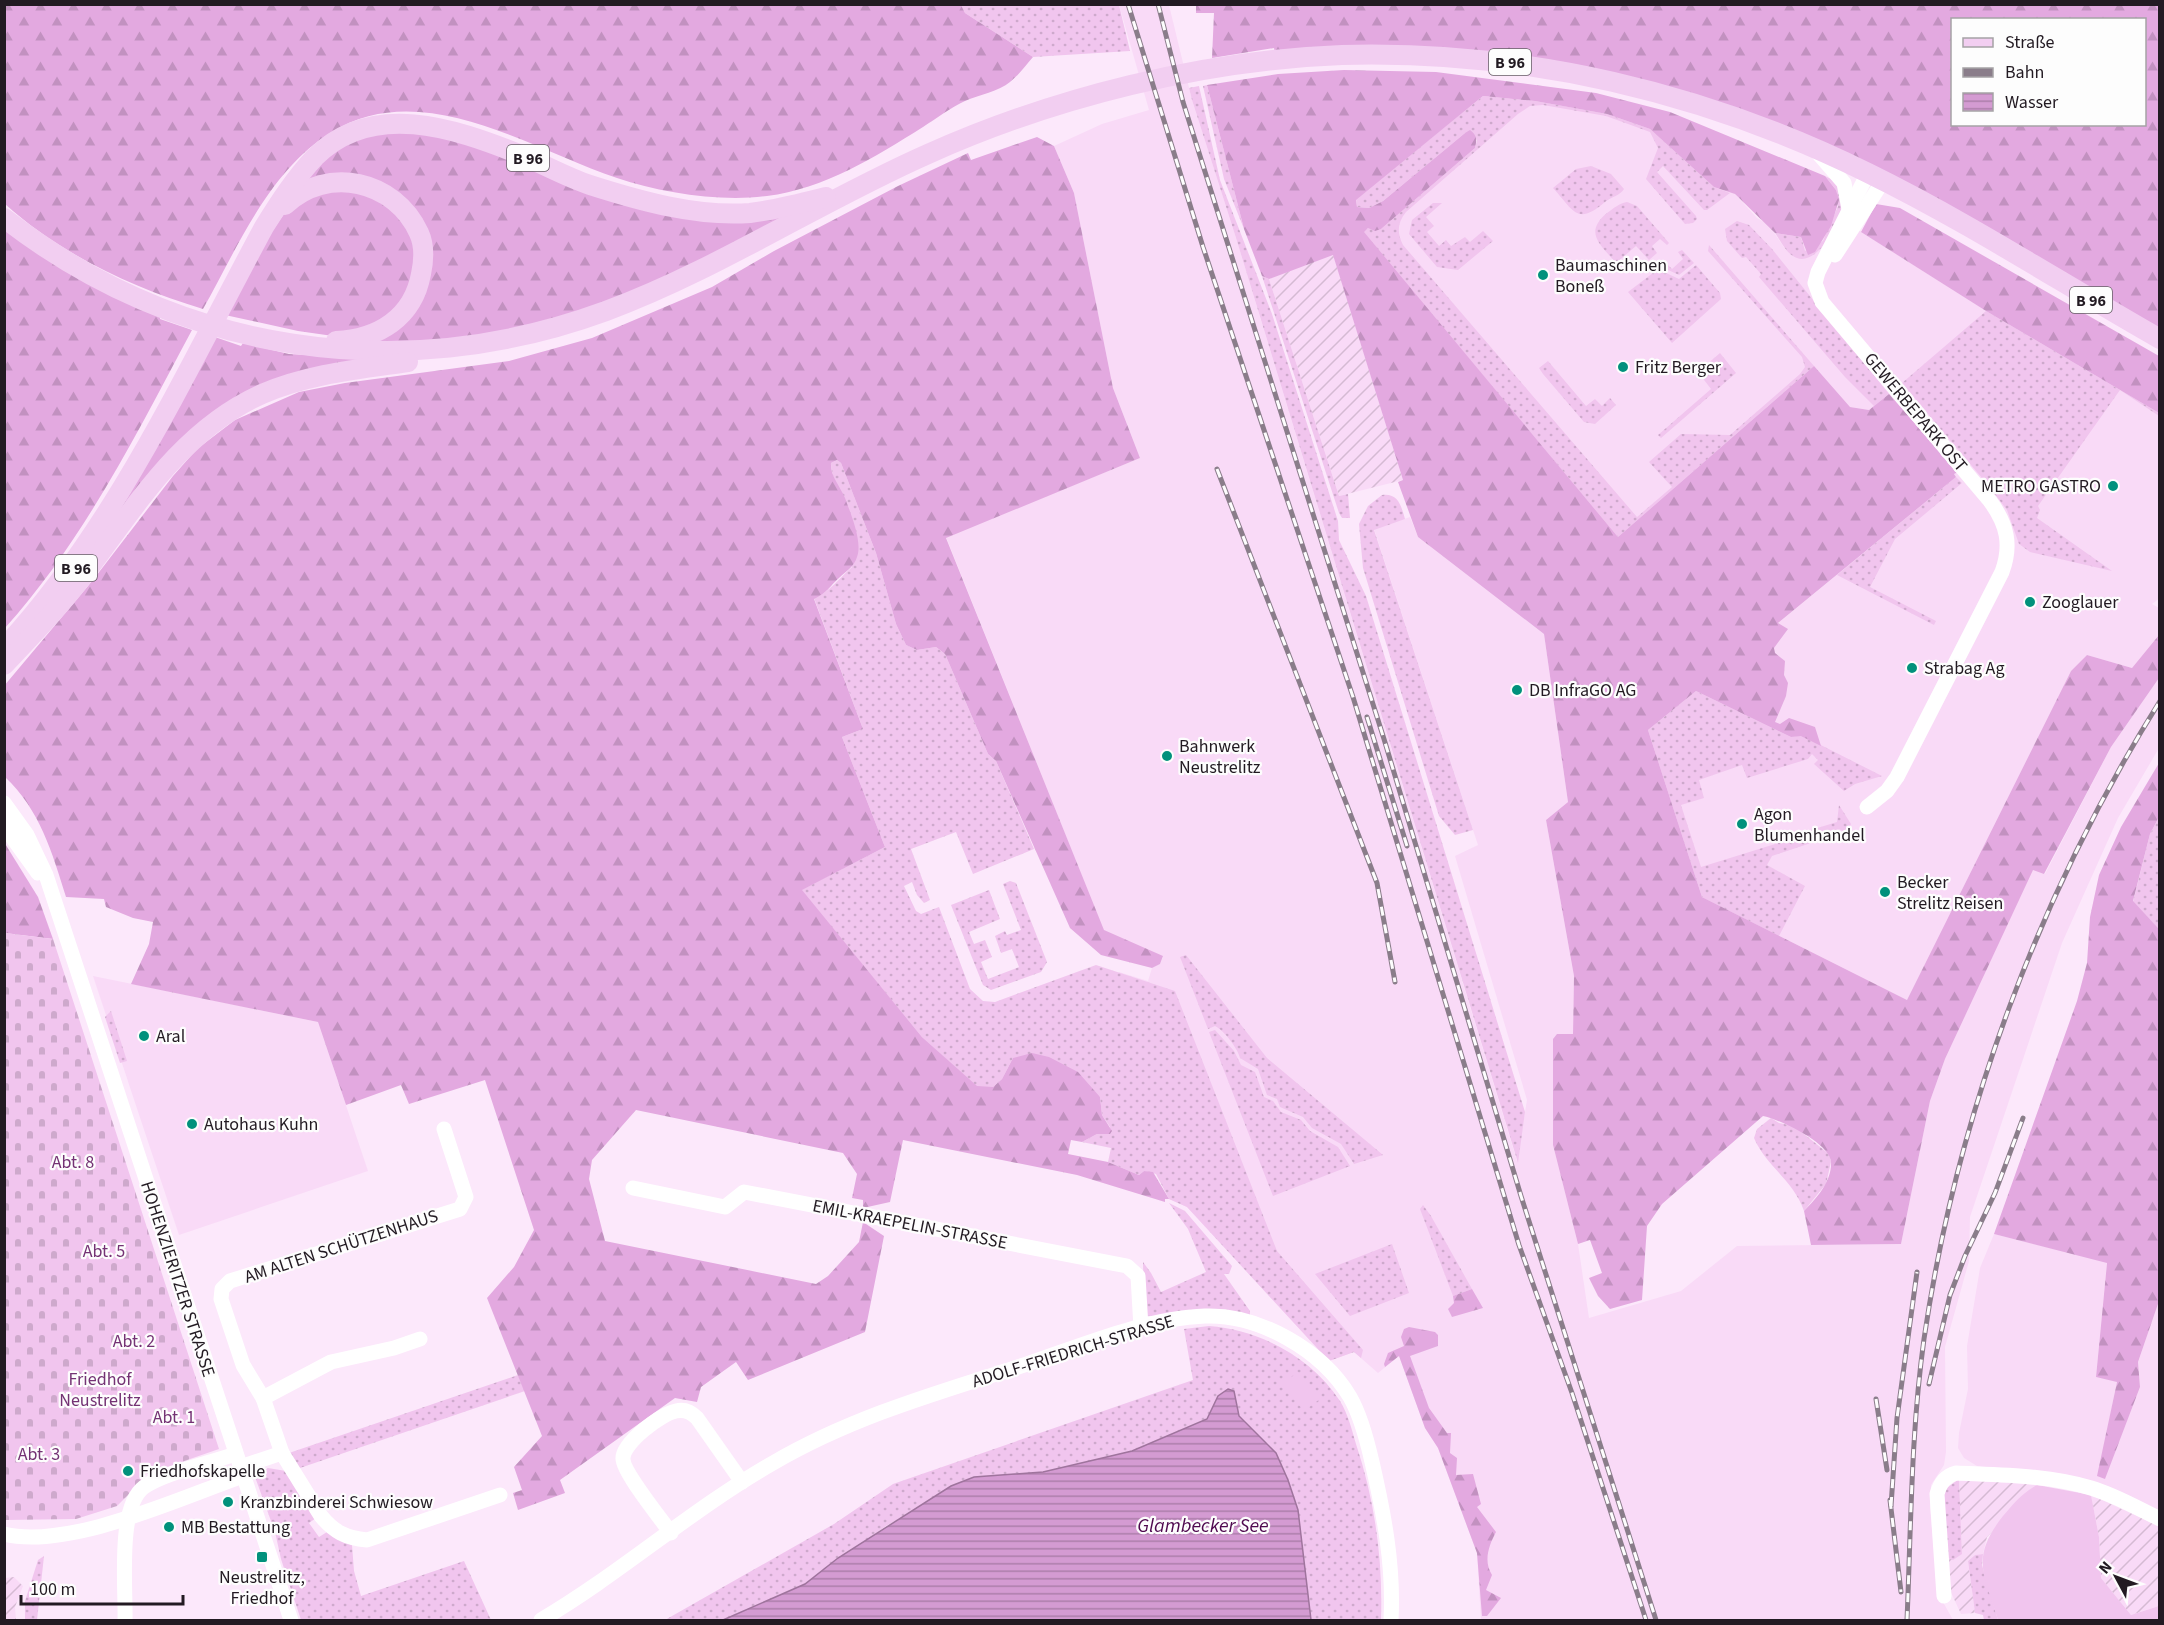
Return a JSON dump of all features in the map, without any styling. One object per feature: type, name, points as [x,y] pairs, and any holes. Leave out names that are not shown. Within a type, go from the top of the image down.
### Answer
[{"type":"main road","name":"B 96","points":[[4,218],[67,263],[133,298],[198,324],[246,335],[363,352],[423,351],[529,335],[608,310],[751,246],[928,153],[1067,103],[1121,88],[1191,72],[1276,60],[1340,55],[1411,55],[1488,59],[1550,68],[1682,99],[1812,147],[1876,177],[2160,339]]},
{"type":"main road","name":"B 96","points":[[36,630],[100,531],[264,227],[285,194],[315,157],[334,142],[355,131],[385,123],[416,124],[452,130],[519,154],[588,185],[661,205],[705,212],[750,213],[852,191]]},
{"type":"main road","name":"B 96","points":[[264,227],[304,190],[323,183],[344,181],[371,188],[397,204],[410,218],[423,244],[423,265],[419,286],[408,308],[391,324],[357,339],[291,342]]},
{"type":"main road","name":"B 96","points":[[4,665],[79,581],[137,500],[183,449],[225,415],[262,394],[297,382],[423,359],[472,345]]},
{"type":"main road","name":"B 96","points":[[4,648],[36,612],[112,505]]},
{"type":"street","points":[[1812,147],[1844,183],[1849,211]]},
{"type":"street","points":[[1818,272],[1849,211],[1876,177]]},
{"type":"street","points":[[1818,272],[1849,235],[1876,177]]},
{"type":"street","name":"GEWERBEPARK OST","points":[[1818,272],[1815,283],[1822,302],[1990,501],[2003,522],[2008,542],[2005,563],[1998,582],[1897,777],[1892,786],[1867,807]]},
{"type":"street","name":"HOHENZIERITZER STRASSE","points":[[4,803],[37,852],[291,1620]]},
{"type":"street","name":"HOHENZIERITZER STRASSE","points":[[4,826],[44,882],[65,937]]},
{"type":"street","name":"AM ALTEN SCHÜTZENHAUS","points":[[444,1129],[466,1197],[465,1204],[460,1209],[230,1281],[222,1289],[220,1299],[243,1365],[263,1398],[282,1453],[328,1525],[349,1538],[367,1540],[500,1495]]},
{"type":"street","name":"EMIL-KRAEPELIN-STRASSE","points":[[633,1188],[725,1207],[744,1192],[1127,1266],[1138,1276],[1140,1328]]},
{"type":"street","name":"ADOLF-FRIEDRICH-STRASSE","points":[[541,1620],[600,1584],[742,1482],[799,1448],[870,1414],[1140,1328],[1174,1320],[1208,1316],[1256,1324],[1299,1347],[1341,1385],[1357,1413],[1382,1502],[1391,1576],[1391,1620]]},
{"type":"street","points":[[263,1398],[332,1362],[394,1348],[420,1339]]},
{"type":"street","points":[[671,1533],[624,1465],[624,1449],[641,1433],[671,1413],[683,1410],[691,1413],[742,1482]]},
{"type":"street","points":[[125,1620],[127,1517],[134,1500],[143,1487],[239,1466],[282,1453]]},
{"type":"street","points":[[4,1534],[44,1536],[85,1530],[127,1517],[239,1466]]},
{"type":"street","points":[[1944,1596],[1937,1494],[1943,1480],[1949,1474],[2024,1477],[2076,1484],[2109,1494],[2160,1519]]},
{"type":"shaded area","points":[[1119,5],[1169,5],[1192,100],[1517,1161],[1527,1100],[1455,856],[1478,845],[1374,529],[1410,517],[1418,537],[1544,634],[1568,802],[1546,820],[1574,976],[1573,1035],[1553,1039],[1553,1145],[1578,1244],[1589,1318],[1681,1291],[1737,1246],[1901,1244],[1930,1101],[1945,1059],[2033,869],[2045,874],[2111,747],[2159,678],[2159,748],[2118,818],[2062,943],[1970,1217],[1969,1261],[1945,1347],[1946,1452],[1944,1465],[1931,1485],[1930,1507],[1938,1593],[1953,1620],[1481,1620],[1477,1553],[1438,1448],[1425,1428],[1399,1356],[1378,1373],[1354,1352],[1329,1361],[1187,1207],[1169,1199],[1119,972],[1148,981],[1152,968],[1160,964],[1163,957],[1104,931],[946,537],[1140,458],[1113,388],[1074,193],[1054,146],[1102,124],[1149,110]]},
{"type":"shaded area","points":[[1535,101],[1607,114],[1650,129],[1735,194],[1757,218],[1768,224],[1786,250],[1838,217],[1986,311],[2159,413],[2160,598],[2152,604],[2159,608],[2159,635],[2132,668],[2087,655],[2071,671],[1907,1000],[1702,897],[1648,730],[1956,477],[1954,474],[1957,472],[1889,394],[1869,410],[1850,407],[1618,537],[1363,232]]},
{"type":"shaded area","points":[[1333,254],[1403,480],[1339,496],[1269,279]]},
{"type":"shaded area","points":[[93,976],[318,1022],[368,1171],[179,1235]]},
{"type":"shaded area","points":[[1994,1234],[2107,1262],[2096,1377],[2117,1381],[2098,1476],[2105,1478],[2140,1387],[2138,1362],[2159,1301],[2159,1511],[2076,1477],[1977,1466],[1964,1458],[1958,1448],[1968,1389],[1967,1346],[1980,1268]]},
{"type":"shaded area","points":[[1959,1479],[2037,1485],[1987,1537],[1983,1554],[1975,1555],[1968,1561],[1975,1613],[1961,1614],[1948,1586],[1945,1557],[1962,1553]]},
{"type":"shaded area","points":[[2091,1495],[2159,1526],[2159,1606],[2131,1615],[2101,1578],[2099,1537]]},
{"type":"shaded area","points":[[14,1577],[23,1586],[15,1607],[16,1620],[5,1620],[5,1578]]},
{"type":"green space","points":[[5,5],[961,5],[965,13],[1033,57],[1005,85],[959,104],[848,170],[829,179],[788,192],[749,198],[710,197],[652,188],[617,178],[476,123],[439,114],[402,111],[367,117],[332,132],[290,167],[257,212],[203,309],[124,280],[73,254],[49,239],[5,204]]},
{"type":"green space","points":[[961,5],[1119,5],[1130,51],[1033,57],[965,13]]},
{"type":"green space","points":[[1196,5],[2159,5],[2159,332],[1929,195],[1850,154],[1776,124],[1602,72],[1275,53],[1274,48],[1212,58],[1214,13],[1196,13]]},
{"type":"green space","points":[[1344,70],[1436,72],[1596,93],[1670,112],[1825,176],[1836,190],[1839,200],[1831,226],[1815,252],[1808,255],[1801,237],[1775,233],[1735,194],[1714,187],[1650,129],[1607,114],[1535,101],[1483,96],[1356,200],[1357,207],[1369,208],[1383,201],[1465,133],[1470,130],[1474,134],[1475,148],[1381,229],[1375,231],[1368,228],[1364,232],[1618,537],[1814,366],[1850,407],[1869,410],[1889,394],[1958,472],[1954,474],[1956,477],[1778,623],[1788,629],[1774,648],[1775,653],[1785,661],[1784,675],[1788,683],[1786,696],[1775,722],[1780,724],[1789,718],[1815,727],[1821,746],[1801,736],[1791,737],[1696,691],[1648,730],[1702,897],[1907,1000],[2071,671],[2087,655],[2132,668],[2159,635],[2159,678],[2111,747],[2044,874],[2033,870],[1945,1059],[1930,1101],[1901,1244],[1811,1245],[1804,1211],[1819,1195],[1829,1176],[1831,1162],[1822,1147],[1803,1133],[1763,1116],[1662,1204],[1647,1226],[1642,1300],[1610,1309],[1598,1296],[1589,1278],[1602,1273],[1590,1240],[1578,1244],[1553,1145],[1553,1039],[1557,1034],[1573,1034],[1574,976],[1546,820],[1568,802],[1544,634],[1418,537],[1398,482],[1403,480],[1333,255],[1269,279],[1262,276],[1244,229],[1207,85],[1278,74]]},
{"type":"green space","points":[[1207,85],[1244,229],[1224,179],[1203,86]]},
{"type":"green space","points":[[1199,86],[1220,180],[1272,314],[1338,521],[1339,540],[1366,596],[1525,1112],[1518,1163],[1192,100],[1189,88]]},
{"type":"green space","points":[[1483,96],[1535,101],[1607,114],[1650,129],[1714,187],[1730,193],[1704,210],[1663,166],[1657,172],[1696,216],[1697,219],[1693,223],[1685,224],[1646,179],[1658,148],[1650,132],[1606,116],[1543,105],[1530,106],[1406,212],[1400,224],[1399,232],[1403,245],[1637,517],[1672,487],[1649,462],[1681,434],[1730,435],[1800,374],[1805,367],[1802,357],[1708,251],[1709,245],[1814,366],[1618,537],[1363,232],[1368,228],[1381,229],[1475,148],[1477,140],[1465,133],[1383,201],[1369,208],[1357,207],[1356,199]]},
{"type":"green space","points":[[403,128],[450,134],[649,205],[807,204],[692,266],[610,302],[568,317],[485,338],[440,343],[366,345],[429,267],[391,192],[305,185],[312,171],[322,160],[345,144],[373,134]]},
{"type":"green space","points":[[1037,137],[1054,146],[1074,193],[1113,388],[1140,458],[946,538],[1104,930],[1163,956],[1160,964],[1152,968],[1101,955],[1070,928],[996,761],[988,754],[945,654],[936,647],[917,650],[906,645],[896,624],[876,553],[841,463],[837,460],[831,463],[832,472],[853,519],[858,551],[852,566],[825,592],[814,599],[863,729],[842,737],[885,847],[802,890],[922,1037],[977,1086],[993,1087],[1002,1079],[1013,1058],[1032,1053],[1049,1057],[1078,1072],[1100,1097],[1102,1115],[1112,1131],[1110,1134],[1097,1134],[1082,1142],[1071,1140],[1068,1154],[1108,1162],[1139,1175],[1144,1171],[1153,1172],[1169,1199],[1165,1199],[1165,1202],[1077,1175],[903,1140],[890,1202],[863,1208],[863,1200],[852,1198],[857,1174],[843,1153],[636,1110],[592,1160],[589,1179],[605,1241],[816,1284],[828,1276],[859,1242],[863,1222],[884,1236],[865,1332],[748,1380],[736,1362],[701,1387],[697,1402],[675,1398],[560,1480],[565,1493],[518,1510],[513,1493],[522,1490],[514,1467],[542,1436],[487,1298],[514,1267],[534,1230],[485,1080],[409,1104],[401,1085],[346,1105],[318,1022],[131,984],[149,944],[153,922],[133,918],[106,907],[104,899],[66,897],[50,848],[36,818],[27,803],[5,777],[4,686],[93,580],[173,476],[197,449],[235,420],[299,392],[345,383],[509,361],[592,338],[712,287],[774,251],[898,186],[968,153],[971,160]]},
{"type":"green space","points":[[1591,166],[1611,174],[1624,189],[1588,213],[1576,213],[1553,188],[1576,169]]},
{"type":"green space","points":[[1825,176],[1837,182],[1842,193],[1843,200],[1839,218],[1821,248],[1805,259],[1797,258],[1787,250],[1775,233],[1801,237],[1805,251],[1823,241],[1838,206],[1836,190]]},
{"type":"green space","points":[[324,189],[361,189],[398,211],[416,248],[407,301],[376,328],[333,336],[225,315],[268,237],[284,214]]},
{"type":"green space","points":[[1627,202],[1637,206],[1669,243],[1667,245],[1660,239],[1652,246],[1657,253],[1649,260],[1636,246],[1616,263],[1597,239],[1595,233],[1600,220],[1614,208]]},
{"type":"green space","points":[[1433,203],[1442,203],[1426,217],[1434,226],[1427,232],[1439,246],[1446,240],[1451,246],[1465,237],[1470,242],[1483,231],[1493,241],[1458,270],[1437,267],[1409,234],[1412,220]]},
{"type":"green space","points":[[1876,204],[1900,208],[2159,356],[2159,413],[1986,311],[1861,232]]},
{"type":"green space","points":[[1737,221],[1749,225],[1772,249],[1889,394],[1874,406],[1845,377],[1759,277],[1761,274],[1727,241],[1725,229]]},
{"type":"green space","points":[[5,226],[140,308],[160,319],[192,330],[108,485],[60,559],[5,628]]},
{"type":"green space","points":[[1682,250],[1694,263],[1679,275],[1666,269],[1664,272],[1679,279],[1696,265],[1720,293],[1721,299],[1672,343],[1628,292],[1666,263],[1672,269],[1683,259],[1678,252]]},
{"type":"green space","points":[[1262,276],[1269,279],[1339,496],[1348,494],[1350,518],[1342,518],[1339,513]]},
{"type":"green space","points":[[1986,311],[2120,390],[2038,506],[2040,510],[2037,518],[2112,571],[2030,552],[2019,544],[2007,510],[1902,383]]},
{"type":"green space","points":[[212,336],[241,346],[243,343],[289,354],[375,359],[238,398],[92,549]]},
{"type":"green space","points":[[1720,353],[1736,373],[1661,438],[1658,435],[1711,389],[1698,372]]},
{"type":"green space","points":[[1548,361],[1586,406],[1595,399],[1602,406],[1610,398],[1616,405],[1595,424],[1584,422],[1539,368]]},
{"type":"green space","points":[[2120,390],[2159,413],[2159,416]]},
{"type":"green space","points":[[837,460],[841,463],[876,553],[896,624],[906,645],[917,650],[936,647],[945,654],[988,754],[996,761],[1034,849],[973,874],[956,832],[911,849],[930,900],[924,903],[917,895],[912,882],[904,886],[916,911],[921,914],[939,907],[970,989],[983,1001],[995,1002],[1096,965],[1175,991],[1277,1251],[1363,1350],[1361,1358],[1354,1352],[1329,1361],[1187,1207],[1169,1199],[1156,1174],[1144,1171],[1139,1175],[1108,1162],[1111,1148],[1082,1142],[1097,1134],[1110,1134],[1110,1127],[1102,1115],[1100,1097],[1013,1058],[1002,1079],[993,1087],[977,1087],[922,1037],[801,890],[885,847],[842,737],[863,729],[814,598],[830,588],[852,567],[849,515],[831,469],[831,463]]},
{"type":"green space","points":[[1956,477],[1962,483],[1895,539],[1870,587],[1936,621],[1934,625],[1837,575]]},
{"type":"green space","points":[[1382,495],[1395,498],[1405,519],[1374,530],[1473,830],[1455,835],[1439,816],[1363,568],[1359,524],[1368,506]]},
{"type":"green space","points":[[1696,691],[1791,737],[1801,735],[1882,776],[1855,784],[1844,791],[1814,764],[1818,760],[1812,754],[1808,759],[1747,778],[1742,765],[1699,780],[1704,798],[1681,805],[1701,867],[1801,836],[1801,833],[1837,822],[1839,805],[1851,824],[1846,833],[1839,829],[1832,836],[1772,856],[1767,865],[1805,886],[1779,936],[1702,897],[1648,730]]},
{"type":"green space","points":[[2159,763],[2159,817],[2150,834],[2133,901],[2159,929],[2159,1301],[2138,1362],[2140,1387],[2105,1479],[2097,1476],[2117,1382],[2096,1377],[2107,1263],[1994,1234],[2077,1001],[2087,963],[2090,917],[2099,875],[2121,827]]},
{"type":"green space","points":[[2159,817],[2159,929],[2133,902],[2150,834]]},
{"type":"green space","points":[[4,842],[38,897],[53,939],[5,933]]},
{"type":"green space","points":[[1010,881],[1016,883],[1047,962],[1041,972],[991,990],[983,985],[951,905],[989,890],[1000,919],[969,932],[974,944],[985,940],[992,957],[981,962],[988,979],[1019,967],[1012,949],[1001,953],[995,936],[1005,931],[1007,935],[1021,930],[1003,884]]},
{"type":"green space","name":"Friedhof Neustrelitz","points":[[5,933],[53,939],[219,1449],[141,1476],[141,1482],[117,1506],[76,1519],[5,1520]]},
{"type":"green space","points":[[1186,955],[1267,1058],[1383,1155],[1354,1164],[1341,1144],[1312,1128],[1303,1117],[1280,1107],[1277,1099],[1267,1095],[1258,1069],[1240,1058],[1230,1040],[1219,1028],[1215,1026],[1208,1029],[1180,957]]},
{"type":"green space","points":[[111,1011],[127,1061],[120,1063],[105,1017]]},
{"type":"green space","points":[[1215,1030],[1234,1051],[1241,1065],[1255,1072],[1264,1097],[1273,1101],[1281,1112],[1301,1120],[1310,1131],[1338,1147],[1350,1166],[1273,1196],[1209,1032]]},
{"type":"green space","points":[[1771,1118],[1779,1123],[1794,1126],[1829,1154],[1831,1162],[1826,1184],[1804,1211],[1794,1191],[1765,1157],[1754,1138],[1757,1129]]},
{"type":"green space","points":[[1169,1203],[1185,1211],[1232,1266],[1229,1274],[1224,1274],[1250,1311],[1250,1317],[1147,1316],[1144,1312],[1143,1262],[1161,1292],[1206,1272],[1188,1229]]},
{"type":"green space","points":[[1423,1205],[1472,1289],[1453,1296],[1420,1209]]},
{"type":"green space","points":[[1392,1244],[1409,1293],[1350,1316],[1315,1274]]},
{"type":"green space","points":[[1472,1289],[1483,1308],[1452,1317],[1448,1309],[1454,1303],[1453,1296]]},
{"type":"green space","points":[[1209,1326],[1247,1333],[1283,1348],[1314,1371],[1340,1401],[1363,1465],[1373,1509],[1381,1575],[1381,1620],[1311,1620],[1298,1510],[1288,1480],[1276,1453],[1239,1416],[1235,1397],[1218,1396],[1207,1419],[1132,1451],[1043,1472],[974,1477],[886,1526],[805,1584],[723,1620],[665,1620],[834,1524],[893,1484],[1193,1380],[1184,1329]]},
{"type":"green space","points":[[1409,1327],[1435,1332],[1438,1335],[1438,1346],[1410,1356],[1429,1408],[1447,1433],[1451,1433],[1450,1453],[1457,1458],[1456,1475],[1473,1474],[1481,1504],[1477,1507],[1496,1532],[1488,1553],[1489,1570],[1492,1575],[1486,1590],[1501,1598],[1487,1616],[1482,1616],[1477,1553],[1438,1448],[1425,1428],[1399,1356],[1385,1367],[1384,1364],[1388,1353],[1404,1346],[1401,1337],[1404,1329]]},
{"type":"green space","points":[[1298,1372],[1320,1399],[1304,1411],[1282,1384]]},
{"type":"green space","points":[[518,1375],[525,1391],[297,1469],[289,1453]]},
{"type":"green space","points":[[268,1468],[286,1471],[316,1518],[309,1523],[319,1537],[327,1532],[352,1545],[354,1571],[361,1596],[464,1561],[491,1620],[301,1620],[281,1559],[275,1532],[255,1477]]},
{"type":"green space","points":[[1959,1479],[1962,1554],[1953,1560],[1945,1557],[1944,1490]]},
{"type":"green space","points":[[2037,1485],[2091,1495],[2099,1537],[2101,1578],[2131,1615],[2159,1606],[2159,1620],[1998,1620],[1983,1566],[1986,1544],[2003,1516],[2023,1495]]},
{"type":"green space","points":[[1983,1554],[1982,1565],[1998,1620],[1984,1620],[1983,1615],[1975,1613],[1968,1561],[1975,1555]]},
{"type":"green space","points":[[44,1556],[37,1620],[25,1620],[25,1601],[38,1560]]},
{"type":"water","name":"Glambecker See","points":[[1228,1389],[1234,1391],[1239,1416],[1276,1453],[1288,1480],[1298,1510],[1311,1620],[723,1620],[805,1584],[838,1558],[951,1486],[974,1477],[1043,1472],[1132,1451],[1207,1419],[1218,1396]]},
{"type":"railway","points":[[1128,4],[1203,247],[1353,697],[1519,1245],[1572,1393],[1646,1620]]},
{"type":"railway","points":[[1158,4],[1183,102],[1384,739],[1521,1196],[1656,1620]]},
{"type":"railway","points":[[1217,469],[1377,883],[1395,982]]},
{"type":"railway","points":[[1907,1620],[1916,1409],[1924,1339],[1939,1255],[1958,1172],[1981,1089],[2009,1008],[2041,928],[2077,850],[2116,775],[2160,701]]},
{"type":"railway","points":[[1367,717],[1407,846]]},
{"type":"railway","points":[[1929,1384],[1950,1295],[1965,1256],[1995,1193],[2023,1118]]},
{"type":"railway","points":[[1891,1506],[1897,1418],[1917,1272]]},
{"type":"railway","points":[[1876,1399],[1887,1470]]},
{"type":"railway","points":[[1890,1500],[1901,1592]]},
{"type":"place","name":"Baumaschinen Boneß","points":[[1543,275]]},
{"type":"place","name":"Fritz Berger","points":[[1623,367]]},
{"type":"place","name":"METRO GASTRO","points":[[2113,486]]},
{"type":"place","name":"Zooglauer","points":[[2030,602]]},
{"type":"place","name":"Strabag Ag","points":[[1912,668]]},
{"type":"place","name":"DB InfraGO AG","points":[[1517,690]]},
{"type":"place","name":"Bahnwerk Neustrelitz","points":[[1167,756]]},
{"type":"place","name":"Agon Blumenhandel","points":[[1742,824]]},
{"type":"place","name":"Becker Strelitz Reisen","points":[[1885,892]]},
{"type":"place","name":"Aral","points":[[144,1036]]},
{"type":"place","name":"Autohaus Kuhn","points":[[192,1124]]},
{"type":"place","name":"Friedhofskapelle","points":[[128,1471]]},
{"type":"place","name":"Kranzbinderei Schwiesow","points":[[228,1502]]},
{"type":"place","name":"MB Bestattung","points":[[169,1527]]},
{"type":"place","name":"Neustrelitz, Friedhof","points":[[262,1557]]},
{"type":"park label","name":"Abt. 8","points":[[73,1162]]},
{"type":"park label","name":"Abt. 5","points":[[104,1251]]},
{"type":"park label","name":"Abt. 2","points":[[134,1341]]},
{"type":"park label","name":"Abt. 1","points":[[174,1417]]},
{"type":"park label","name":"Abt. 3","points":[[39,1454]]}]
